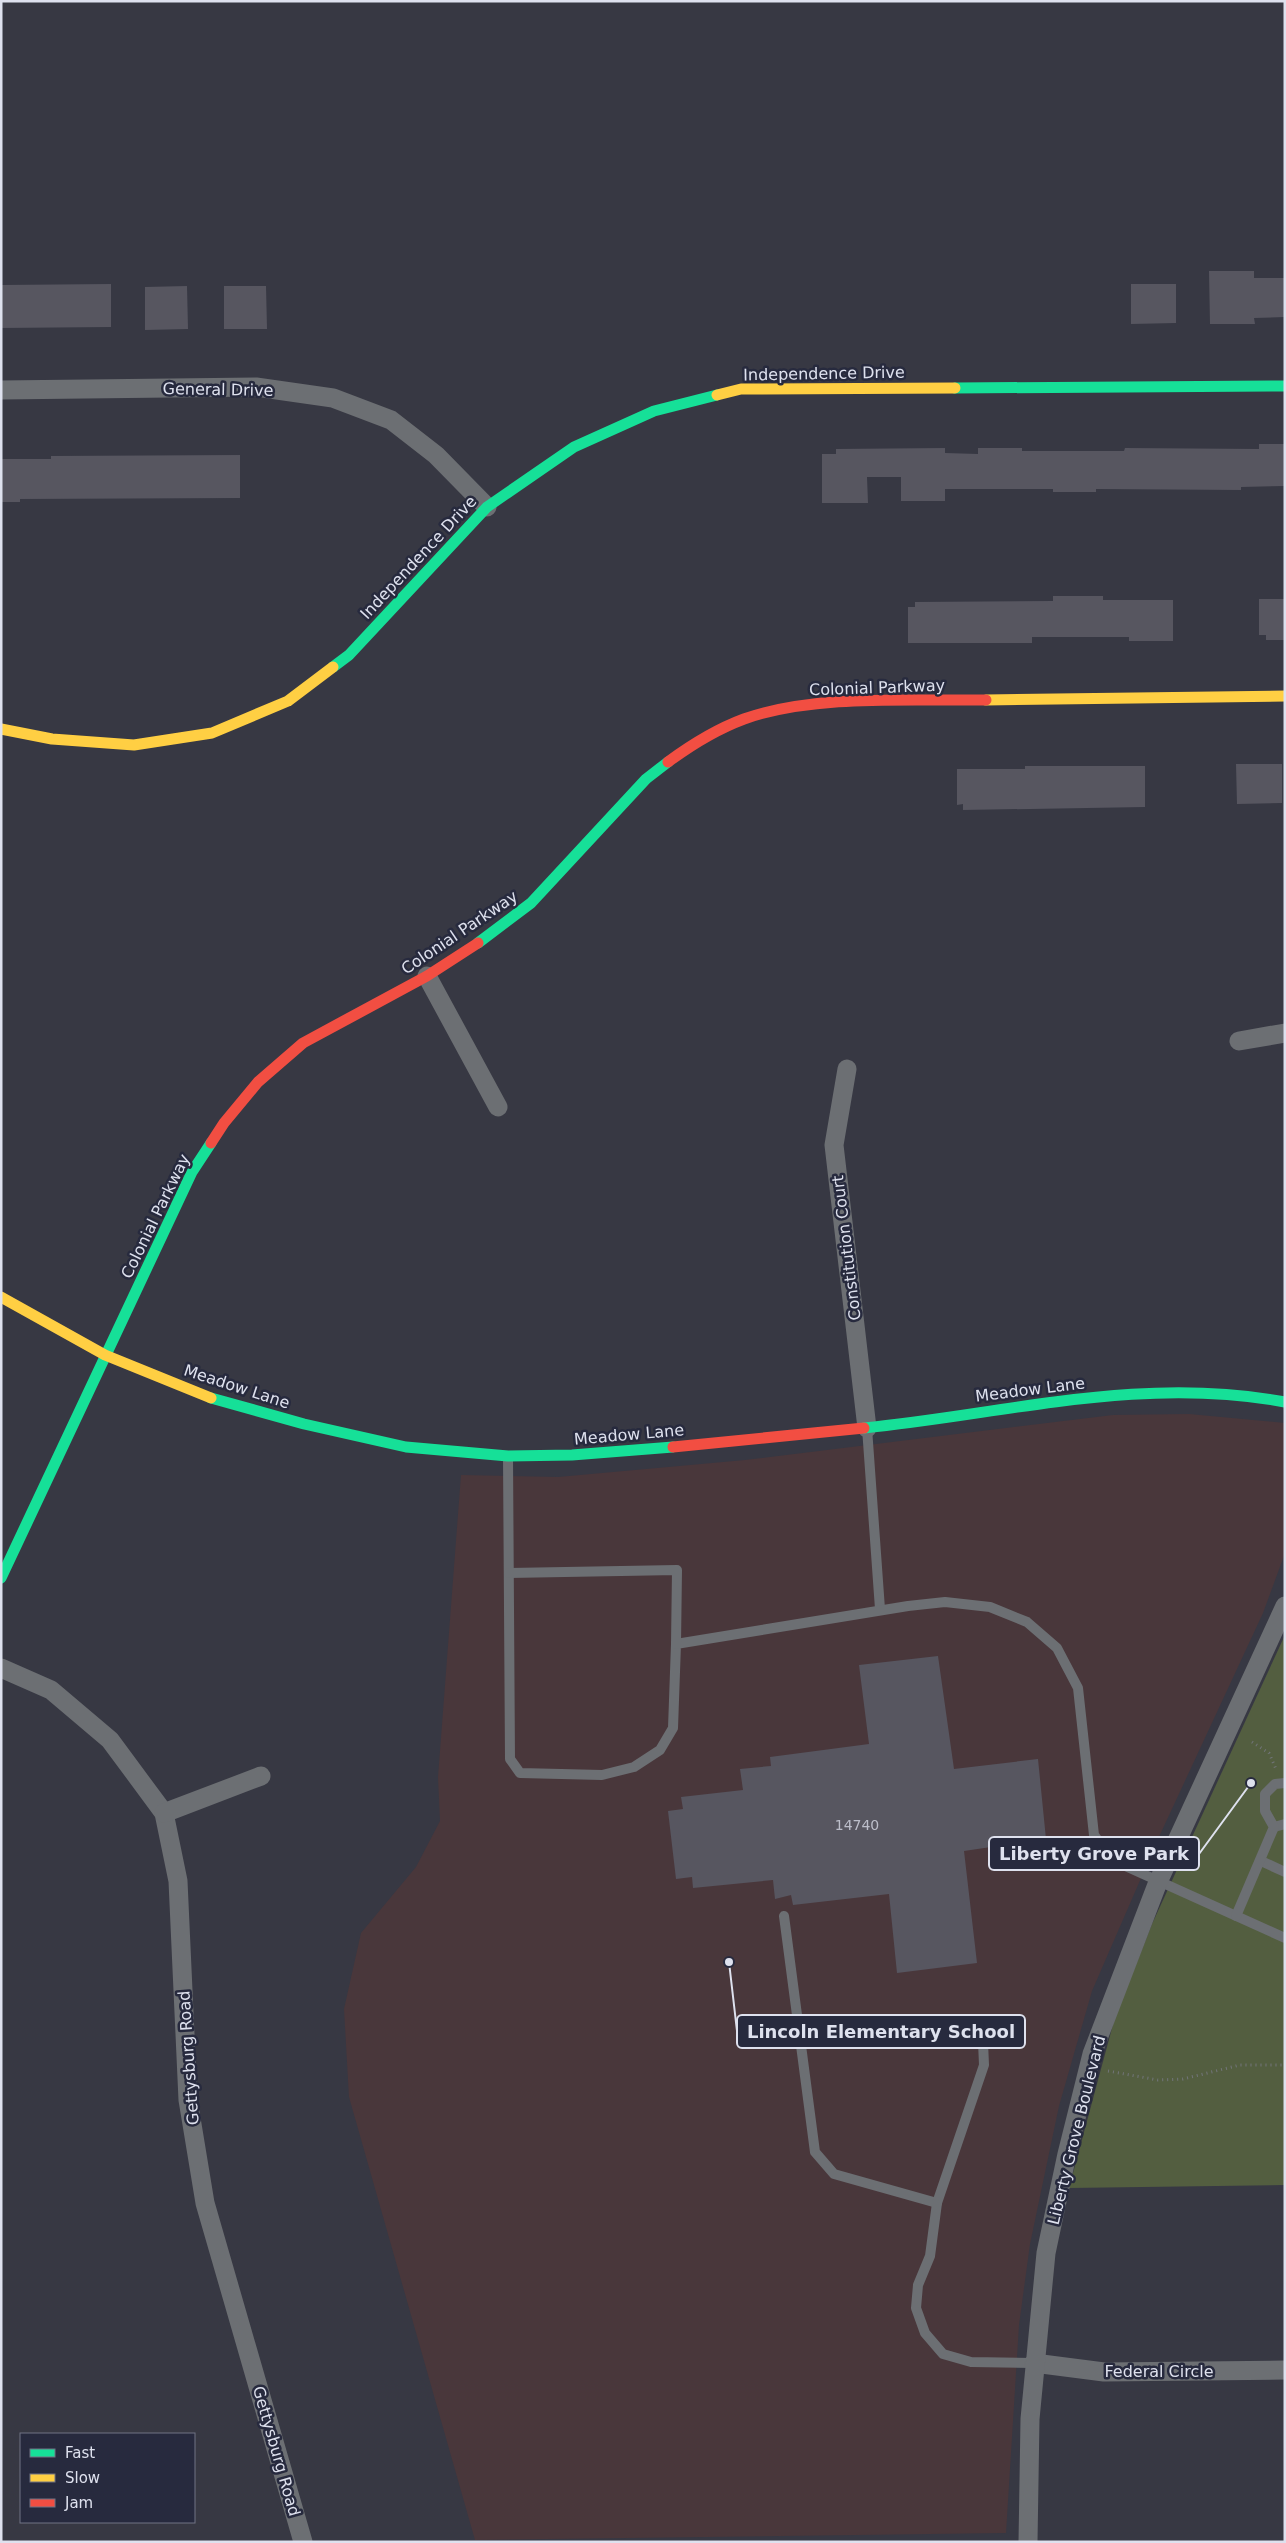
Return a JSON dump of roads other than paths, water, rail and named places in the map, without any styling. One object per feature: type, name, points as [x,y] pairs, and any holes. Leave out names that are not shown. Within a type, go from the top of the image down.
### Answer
[{"type":"street","name":"Independence Drive","points":[[1,729],[52,739],[134,745],[212,733],[288,700],[349,655],[487,507],[574,447],[654,412],[741,389],[1285,386]]},
{"type":"street","name":"General Drive","points":[[1,390],[256,387],[333,398],[391,420],[436,455],[487,507]]},
{"type":"street","name":"Colonial Parkway","points":[[1,1578],[192,1172],[224,1123],[252,1089],[303,1043],[427,976],[483,939],[531,903],[646,779],[693,744],[744,719],[811,704],[877,701],[1285,696]]},
{"type":"street","points":[[427,976],[498,1107]]},
{"type":"street","points":[[1239,1040],[1285,1033]]},
{"type":"street","name":"Constitution Court","points":[[847,1069],[834,1145],[868,1428]]},
{"type":"street","name":"Meadow Lane","points":[[1,1297],[106,1355],[215,1399],[304,1424],[406,1447],[508,1456],[572,1455],[653,1449],[868,1428],[1064,1399],[1168,1392],[1258,1397],[1285,1402]]},
{"type":"street","name":"Liberty Grove Boulevard","points":[[1028,2542],[1028,2451],[1034,2363],[1046,2253],[1067,2154],[1089,2067],[1158,1882],[1285,1606]]},
{"type":"street","name":"Gettysburg Road","points":[[1,1668],[51,1690],[110,1740],[164,1813],[178,1881],[188,2100],[205,2203],[303,2542]]},
{"type":"street","points":[[164,1813],[261,1776]]},
{"type":"street","name":"Federal Circle","points":[[1034,2363],[1104,2372],[1285,2370]]},
{"type":"lane","points":[[868,1428],[880,1609]]},
{"type":"lane","points":[[508,1456],[510,1759],[520,1774],[602,1775],[634,1767],[660,1750],[673,1728],[677,1570],[509,1574]]},
{"type":"lane","points":[[676,1644],[880,1609],[945,1602],[990,1607],[1027,1622],[1057,1648],[1078,1688],[1094,1835],[1112,1860],[1285,1938]]},
{"type":"lane","points":[[1236,1916],[1261,1862],[1274,1828],[1266,1811],[1265,1794],[1275,1784],[1285,1783]]},
{"type":"lane","points":[[1274,1828],[1285,1824]]},
{"type":"lane","points":[[1261,1862],[1285,1872]]},
{"type":"lane","points":[[784,1916],[815,2152],[834,2174],[937,2203]]},
{"type":"lane","points":[[800,2036],[945,2019],[968,2022],[983,2042],[984,2065],[937,2203],[930,2256],[918,2285],[916,2308],[925,2333],[943,2354],[971,2362],[1034,2363]]},
{"type":"place","name":"Liberty Grove Park","points":[[1251,1783]]},
{"type":"place","name":"Lincoln Elementary School","points":[[729,1962]]}]
